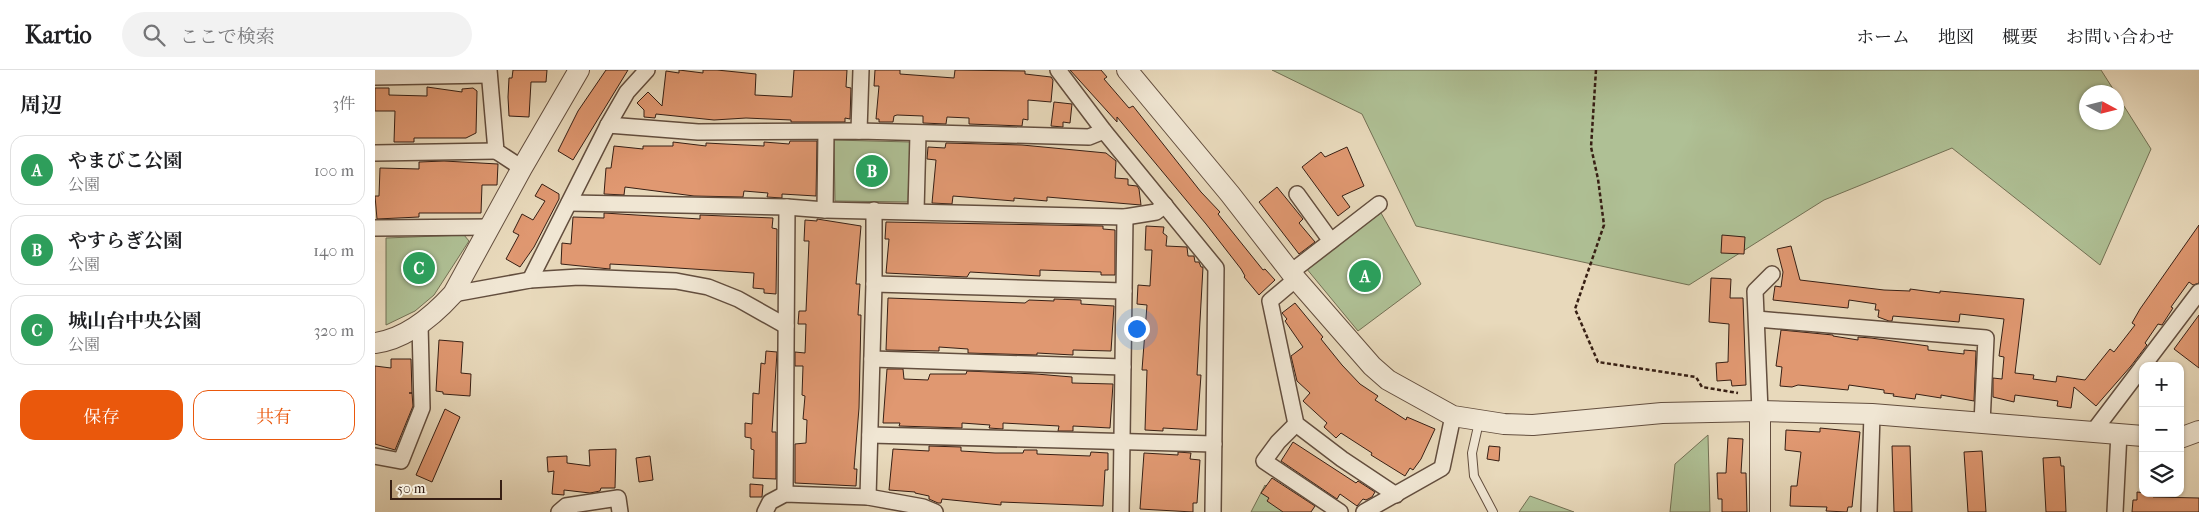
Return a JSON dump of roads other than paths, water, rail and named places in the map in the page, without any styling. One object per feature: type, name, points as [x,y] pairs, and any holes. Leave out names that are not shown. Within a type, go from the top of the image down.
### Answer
[{"type":"street","points":[[375,343],[385,342],[420,324],[438,311],[453,294],[522,168],[579,70]]},
{"type":"street","points":[[530,280],[608,125],[627,92],[647,70]]},
{"type":"street","points":[[859,131],[861,70]]},
{"type":"street","points":[[1058,70],[1104,131],[1216,268],[1213,512]]},
{"type":"street","points":[[1127,70],[1230,194],[1293,276],[1372,366],[1388,380],[1453,416],[1504,424],[1533,425],[1760,404],[2139,436]]},
{"type":"street","points":[[375,77],[489,72],[496,151]]},
{"type":"street","points":[[608,125],[698,132],[859,131],[1089,137],[1104,131]]},
{"type":"street","points":[[825,210],[826,132]]},
{"type":"street","points":[[916,212],[918,134]]},
{"type":"street","points":[[375,153],[496,151],[522,168]]},
{"type":"street","points":[[1297,194],[1331,241]]},
{"type":"street","points":[[569,203],[1125,217],[1156,212],[1165,205]]},
{"type":"street","points":[[1379,204],[1331,241],[1293,276],[1270,301],[1297,424],[1341,459],[1396,495]]},
{"type":"street","points":[[785,494],[787,207]]},
{"type":"street","points":[[868,496],[874,284],[873,210]]},
{"type":"street","points":[[1121,512],[1125,217]]},
{"type":"street","points":[[375,228],[491,227]]},
{"type":"street","points":[[1760,512],[1760,404],[1755,291],[1772,274]]},
{"type":"street","points":[[453,294],[530,280],[579,278],[676,281],[708,286],[738,299],[786,326]]},
{"type":"street","points":[[874,284],[1124,291]]},
{"type":"street","points":[[2146,362],[2199,292]]},
{"type":"street","points":[[1757,319],[1986,338],[1982,423]]},
{"type":"street","points":[[375,456],[401,461],[422,408],[420,324]]},
{"type":"street","points":[[872,359],[1123,367]]},
{"type":"street","points":[[2093,432],[2139,371]]},
{"type":"street","points":[[1869,512],[1872,414]]},
{"type":"street","points":[[1364,512],[1442,468],[1453,416]]},
{"type":"street","points":[[1297,424],[1278,442],[1265,461],[1340,512]]},
{"type":"street","points":[[2184,437],[2199,431]]},
{"type":"street","points":[[2115,512],[2119,433]]},
{"type":"street","points":[[870,435],[1214,444]]},
{"type":"street","points":[[765,512],[770,502],[785,494],[868,496],[923,507],[935,512]]},
{"type":"street","points":[[559,512],[566,506],[617,498],[621,512]]},
{"type":"lane","points":[[1479,420],[1473,453],[1474,476],[1493,512]]},
{"type":"place","name":"やすらぎ公園","points":[[872,171]]},
{"type":"place","name":"城山台中央公園","points":[[419,268]]},
{"type":"place","name":"やまびこ公園","points":[[1365,276]]}]
